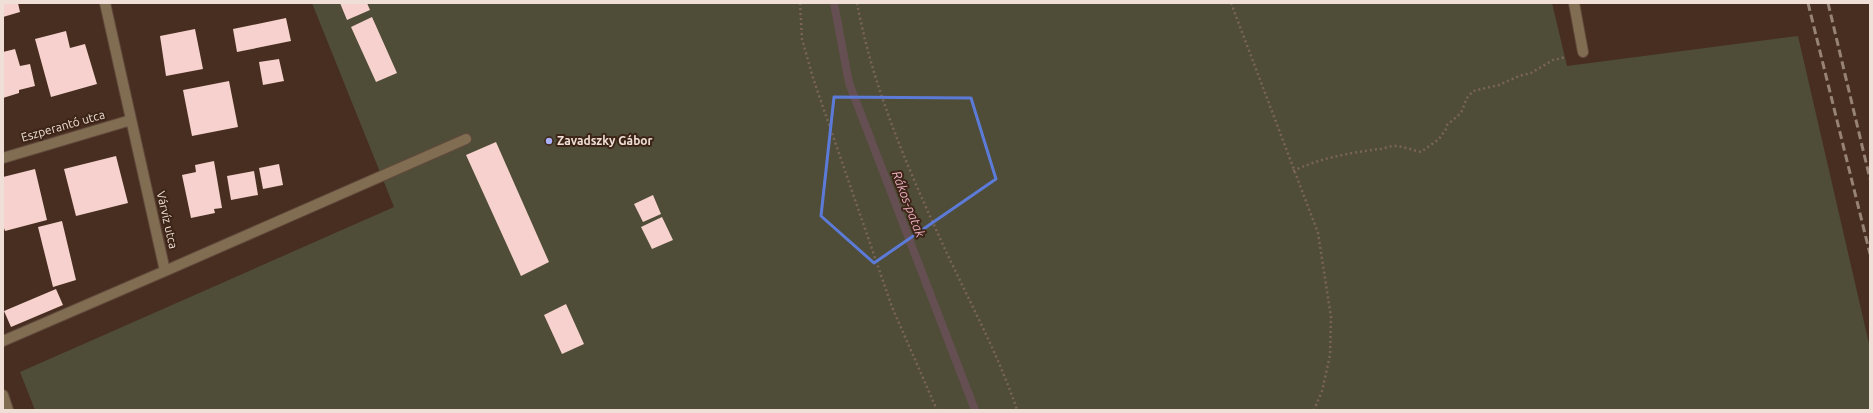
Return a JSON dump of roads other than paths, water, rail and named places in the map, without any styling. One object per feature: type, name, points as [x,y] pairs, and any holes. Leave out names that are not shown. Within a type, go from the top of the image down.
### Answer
[{"type":"street","name":"Várvíz utca","points":[[105,3],[165,271]]},
{"type":"street","points":[[1574,3],[1583,52]]},
{"type":"street","name":"Eszperantó utca","points":[[3,158],[131,120]]},
{"type":"street","points":[[3,341],[466,139]]},
{"type":"street","points":[[3,395],[8,410]]},
{"type":"waterway","name":"Rákos-patak","points":[[834,3],[849,83],[975,410]]},
{"type":"railway","points":[[1808,3],[1870,254]]},
{"type":"railway","points":[[1828,3],[1870,179]]},
{"type":"place","name":"Zavadszky Gábor","points":[[549,141]]}]
